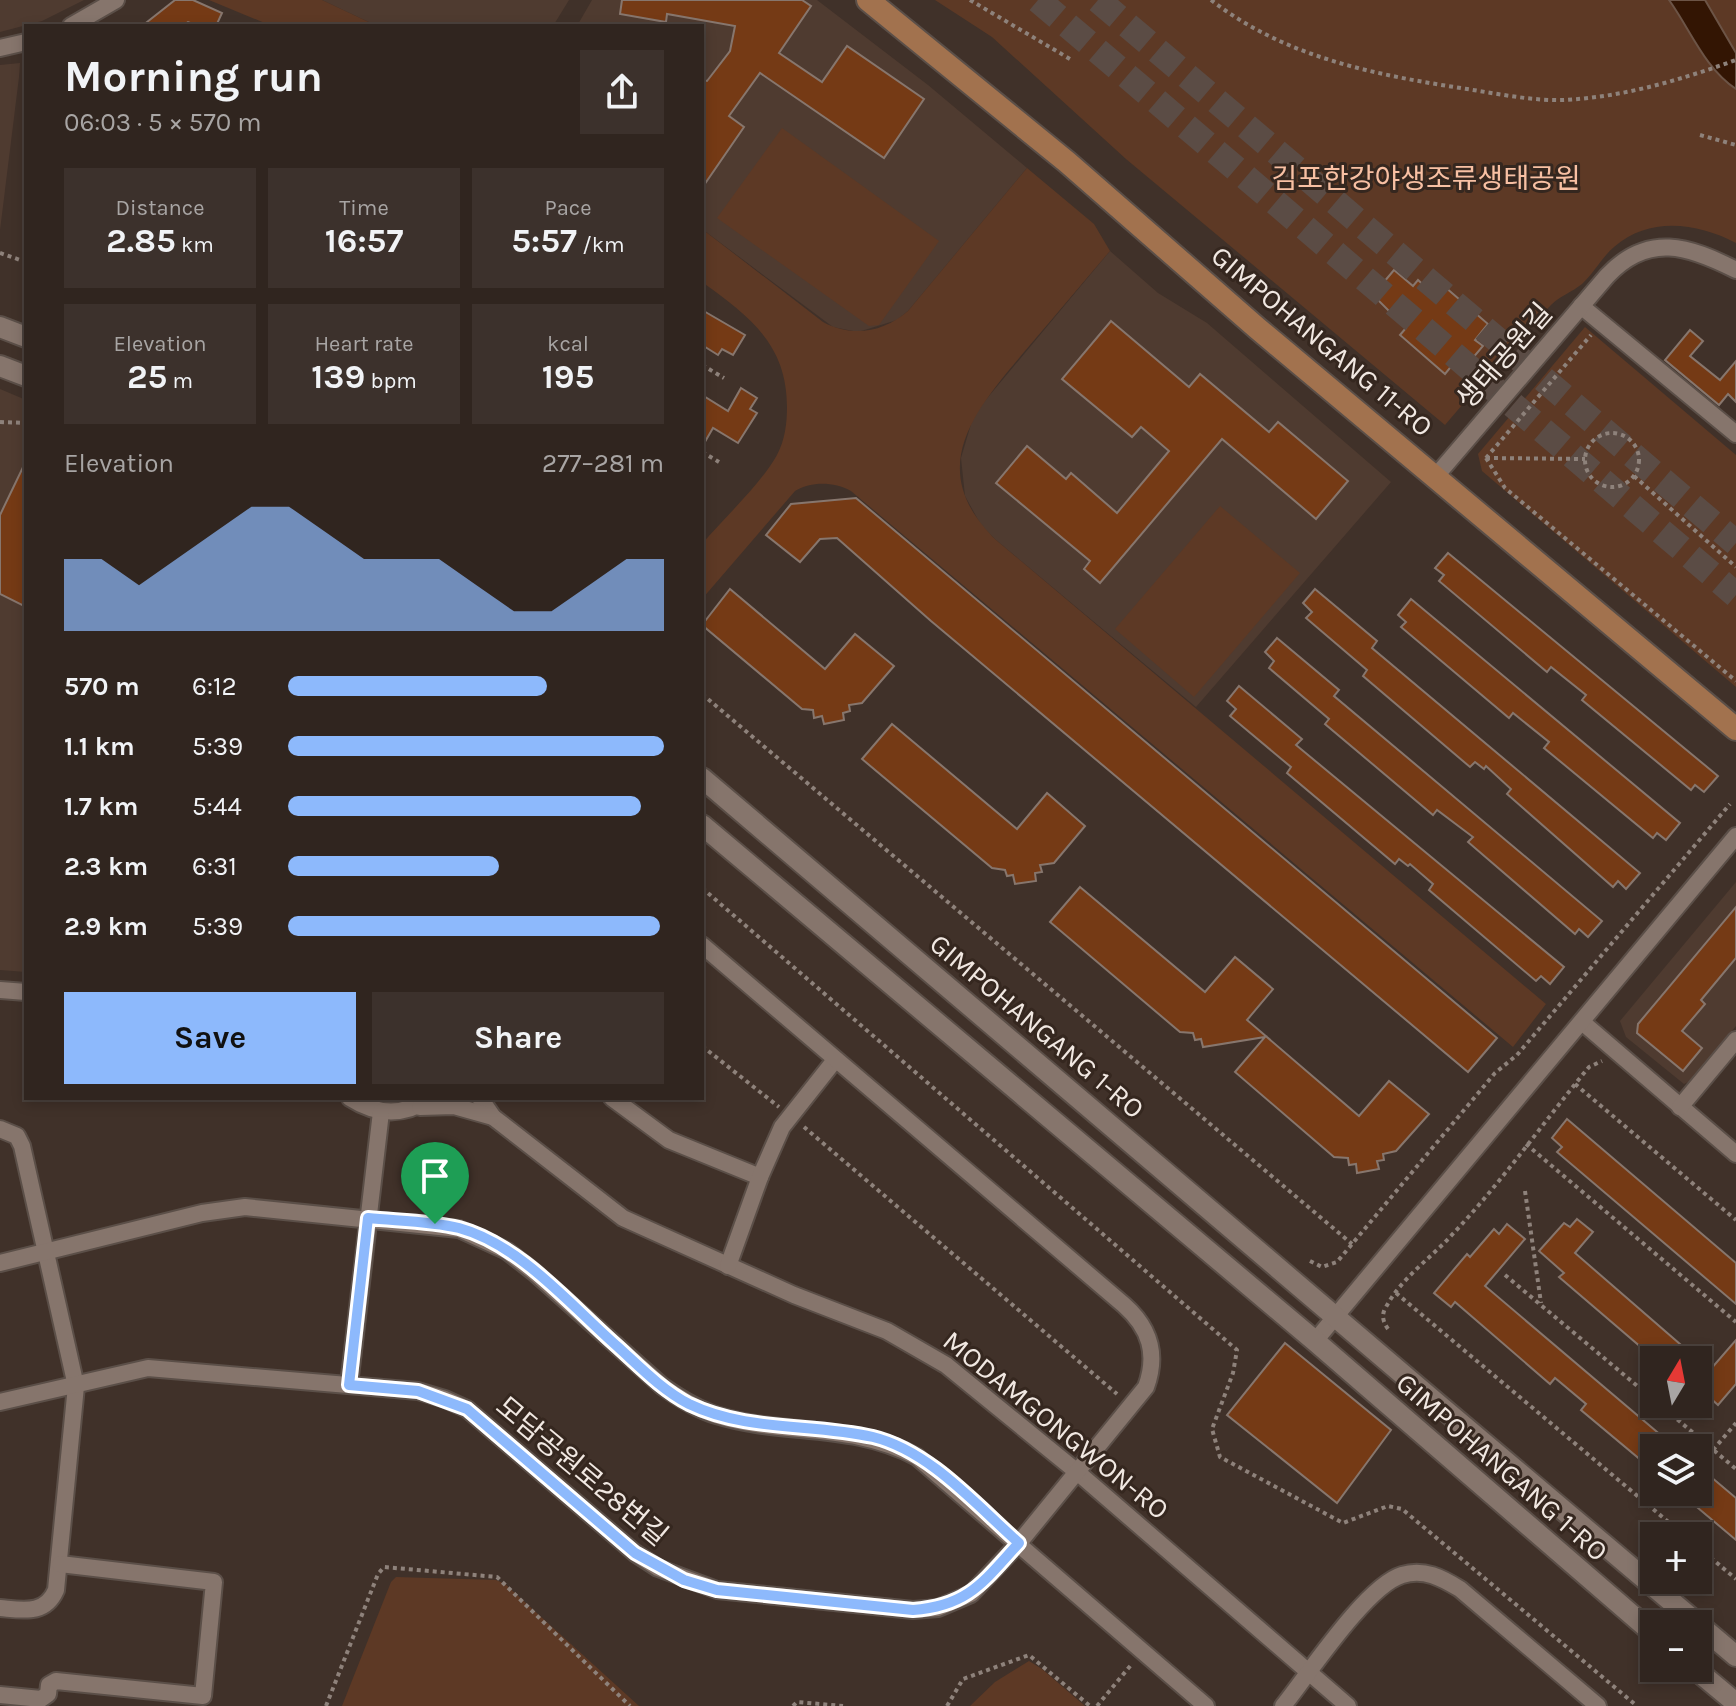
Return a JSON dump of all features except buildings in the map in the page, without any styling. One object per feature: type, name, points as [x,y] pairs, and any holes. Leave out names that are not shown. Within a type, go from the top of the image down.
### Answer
[{"type":"main road","name":"GIMPOHANGANG 11-RO","points":[[868,0],[1055,152],[1257,328],[1439,472],[1736,729]]},
{"type":"main road","name":"GIMPOHANGANG 11-RO","points":[[881,0],[1439,472],[1736,718]]},
{"type":"street","points":[[74,24],[116,0]]},
{"type":"street","points":[[0,48],[24,42]]},
{"type":"street","name":"생태공원길","points":[[1439,472],[1617,265],[1653,248],[1683,248],[1736,270]]},
{"type":"street","name":"생태공원길","points":[[1581,306],[1736,434]]},
{"type":"street","points":[[0,327],[24,336]]},
{"type":"street","points":[[0,366],[24,375]]},
{"type":"street","name":"GIMPOHANGANG 1-RO","points":[[704,780],[1337,1315],[1500,1459],[1736,1656]]},
{"type":"street","name":"GIMPOHANGANG 1-RO","points":[[704,827],[1315,1341],[1640,1622]]},
{"type":"street","points":[[1315,1341],[1736,836]]},
{"type":"street","name":"모담공원로28번길","points":[[0,1402],[148,1368],[418,1391],[467,1409],[635,1553],[671,1574],[717,1590],[913,1610],[938,1608],[971,1594],[1019,1543],[1146,1387],[1153,1369],[1149,1336],[1140,1319],[704,947]]},
{"type":"street","points":[[0,990],[24,992]]},
{"type":"street","points":[[1582,1022],[1736,1154]]},
{"type":"street","points":[[1680,1107],[1736,1040]]},
{"type":"street","points":[[728,1266],[760,1177],[789,1115],[835,1060]]},
{"type":"street","points":[[353,1100],[381,1112],[398,1113],[424,1103],[454,1106],[493,1117]]},
{"type":"street","points":[[481,1100],[493,1117]]},
{"type":"street","points":[[615,1100],[669,1140],[760,1177]]},
{"type":"street","points":[[349,1385],[381,1112]]},
{"type":"street","name":"MODAMGONGWON-RO","points":[[493,1117],[623,1218],[728,1266],[887,1331],[922,1349],[975,1385],[1348,1706]]},
{"type":"street","points":[[0,1129],[17,1136],[22,1146],[76,1386],[56,1590],[51,1601],[31,1611],[0,1608]]},
{"type":"street","points":[[0,1263],[222,1209],[245,1207],[435,1224],[482,1238],[534,1272],[662,1386],[686,1402],[716,1415],[741,1421],[874,1438],[896,1446],[939,1473],[1206,1706]]},
{"type":"street","points":[[0,1695],[41,1699],[48,1694],[49,1685],[56,1681],[203,1696],[214,1582],[60,1564]]},
{"type":"street","points":[[1283,1706],[1364,1603],[1383,1585],[1402,1575],[1423,1573],[1443,1578],[1460,1589],[1598,1706]]},
{"type":"street","points":[[1711,1682],[1736,1703]]},
{"type":"path","points":[[970,0],[1070,59]]},
{"type":"path","points":[[1211,0],[1235,19],[1331,62],[1376,74],[1522,98],[1564,100],[1618,93],[1667,84],[1736,60]]},
{"type":"path","points":[[1700,135],[1736,145]]},
{"type":"path","points":[[0,253],[24,261]]},
{"type":"path","points":[[1486,458],[1594,332]]},
{"type":"path","points":[[704,366],[724,378]]},
{"type":"path","points":[[0,422],[24,423]]},
{"type":"path","points":[[1613,433],[1621,434],[1635,444],[1638,469],[1634,476],[1621,486],[1604,485],[1590,475],[1585,459],[1591,444],[1597,438],[1613,433]]},
{"type":"path","points":[[704,453],[719,462]]},
{"type":"path","points":[[1486,458],[1585,459]]},
{"type":"path","points":[[1486,458],[1505,488],[1736,681]]},
{"type":"path","points":[[1634,476],[1736,567]]},
{"type":"path","points":[[704,696],[1352,1244]]},
{"type":"path","points":[[1310,1261],[1322,1267],[1333,1265],[1495,1073],[1517,1055],[1730,804]]},
{"type":"path","points":[[704,890],[1237,1350],[1233,1373],[1212,1429],[1220,1457],[1343,1523],[1388,1506],[1402,1509],[1637,1706]]},
{"type":"path","points":[[704,1048],[789,1115],[1131,1406]]},
{"type":"path","points":[[1388,1329],[1383,1321],[1383,1312],[1419,1264],[1447,1240],[1594,1063],[1613,1064]]},
{"type":"path","points":[[1575,1084],[1736,1220]]},
{"type":"path","points":[[1526,1144],[1736,1322]]},
{"type":"path","points":[[1525,1191],[1541,1305]]},
{"type":"path","points":[[1505,1275],[1640,1388]]},
{"type":"path","points":[[1396,1293],[1668,1522]]},
{"type":"path","points":[[1675,1418],[1736,1469]]},
{"type":"path","points":[[1713,1450],[1736,1423]]},
{"type":"path","points":[[1712,1559],[1736,1579]]},
{"type":"path","points":[[326,1706],[378,1574],[384,1567],[497,1577],[630,1706]]},
{"type":"path","points":[[1097,1706],[1143,1650]]},
{"type":"path","points":[[947,1706],[963,1679],[1029,1655],[1090,1706]]},
{"type":"path","points":[[793,1706],[797,1702],[843,1706]]},
{"type":"shaded area","points":[[0,0],[84,0],[42,21],[0,32]]},
{"type":"shaded area","points":[[322,0],[569,0],[554,24],[373,24]]},
{"type":"shaded area","points":[[592,0],[817,0],[928,85],[1027,168],[908,311],[897,320],[858,332],[833,327],[704,230],[704,24],[578,24]]},
{"type":"shaded area","points":[[1669,0],[1705,0],[1736,53],[1736,89],[1715,71]]},
{"type":"shaded area","points":[[20,63],[19,77],[0,230],[0,65]]},
{"type":"shaded area","points":[[1110,251],[1158,293],[1207,323],[1391,482],[1196,707],[996,540],[981,525],[965,496],[961,458],[974,414]]},
{"type":"shaded area","points":[[0,389],[24,399],[24,972],[0,970]]},
{"type":"shaded area","points":[[1736,882],[1736,1026],[1690,1081],[1684,1084],[1626,1037],[1620,1021]]},
{"type":"green space","points":[[209,0],[322,0],[373,24],[267,24]]},
{"type":"green space","name":"김포한강야생조류생태공원","points":[[935,0],[1736,0],[1736,243],[1706,231],[1674,226],[1643,230],[1628,237],[1610,251],[1582,284],[1551,305],[1445,425],[1126,159],[992,37]]},
{"type":"green space","points":[[782,128],[939,241],[879,325],[869,326],[717,218]]},
{"type":"green space","points":[[1027,168],[1094,224],[1110,251],[992,391],[965,438],[960,463],[962,487],[974,513],[996,540],[1546,1004],[1513,1047],[851,491],[823,484],[795,491],[704,597],[704,542],[752,489],[777,455],[785,431],[787,407],[780,366],[762,334],[750,320],[704,284],[704,231],[823,322],[834,327],[856,331],[878,328],[908,311]]},
{"type":"green space","points":[[1585,327],[1736,455],[1736,687],[1482,471],[1478,454]]},
{"type":"green space","points":[[1220,506],[1300,573],[1194,697],[1115,629]]},
{"type":"green space","points":[[396,1577],[496,1580],[505,1584],[639,1706],[342,1706],[391,1582]]},
{"type":"green space","points":[[1029,1661],[1085,1706],[970,1706],[995,1682]]},
{"type":"tunnel","points":[[1038,0],[1736,595]]},
{"type":"tunnel","points":[[1098,0],[1736,543]]},
{"type":"route","points":[[368,1218],[435,1224],[459,1229],[507,1251],[662,1386],[686,1402],[716,1415],[741,1421],[874,1438],[896,1446],[939,1473],[1019,1543],[971,1594],[938,1608],[913,1610],[717,1590],[658,1568],[635,1553],[467,1409],[418,1391],[349,1385],[368,1218]]}]
